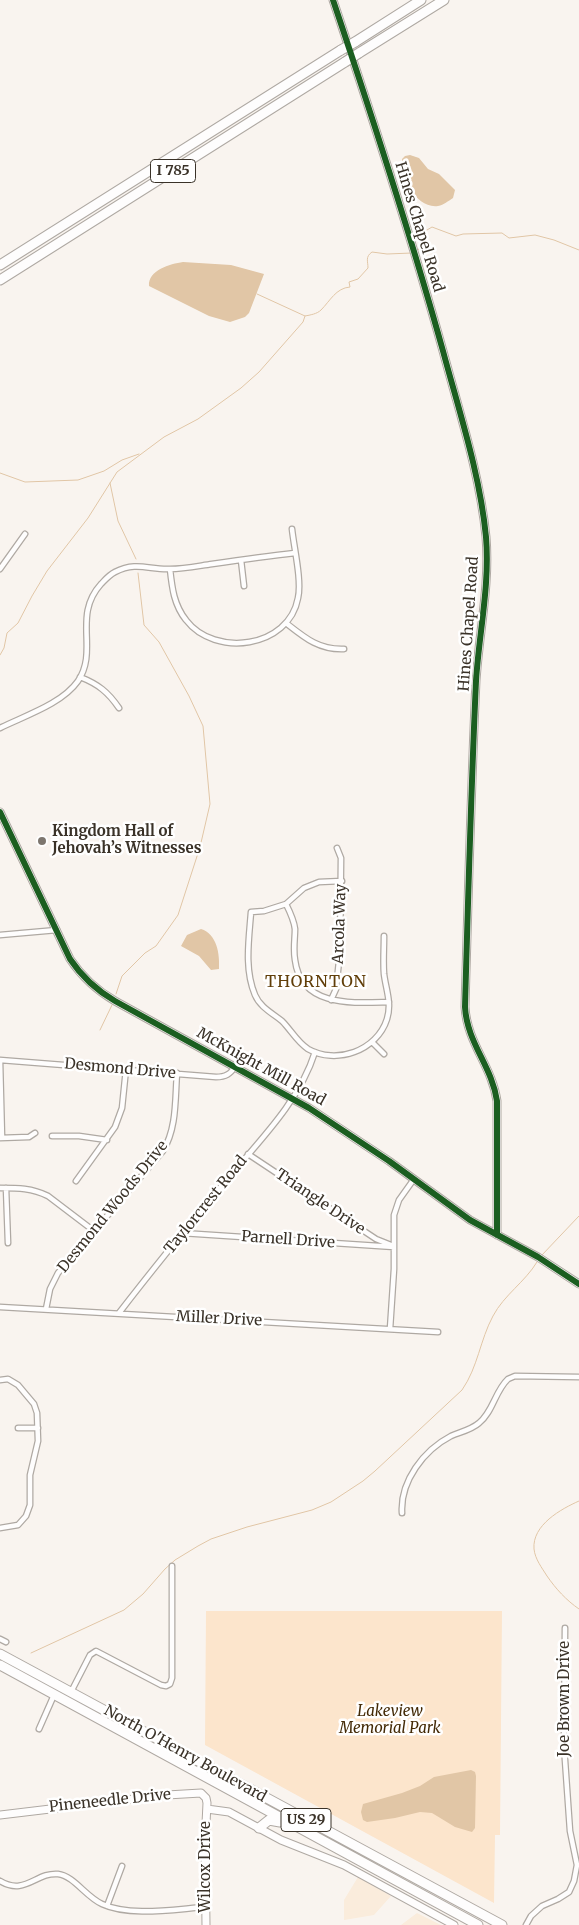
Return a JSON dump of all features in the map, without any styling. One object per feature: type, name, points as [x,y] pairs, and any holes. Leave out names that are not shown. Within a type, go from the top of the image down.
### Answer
[{"type":"highway","name":"I 785","points":[[0,265],[421,0]]},
{"type":"highway","name":"I 785","points":[[0,280],[444,0]]},
{"type":"highway","name":"North O'Henry Boulevard","points":[[0,1654],[502,1925]]},
{"type":"highway","name":"North O'Henry Boulevard","points":[[0,1665],[478,1925]]},
{"type":"highway","points":[[16,1673],[62,1693],[71,1692]]},
{"type":"highway","points":[[215,1781],[260,1811],[263,1817],[259,1828]]},
{"type":"highway","points":[[259,1828],[272,1819],[328,1843]]},
{"type":"street","name":"Hines Chapel Road","points":[[332,0],[415,252],[462,419],[480,497],[486,540],[487,576],[477,677],[465,1007],[468,1031],[493,1083],[497,1101],[498,1235]]},
{"type":"street","points":[[170,570],[174,598],[179,610],[197,631],[211,638],[235,642],[255,642],[268,638],[286,623],[296,608],[299,597],[292,529]]},
{"type":"street","points":[[0,569],[25,534]]},
{"type":"street","points":[[0,728],[54,702],[67,693],[80,677],[86,655],[87,610],[95,591],[108,577],[129,567],[145,566],[170,570],[295,552]]},
{"type":"street","points":[[241,560],[244,586]]},
{"type":"street","points":[[286,623],[316,645],[344,650]]},
{"type":"street","points":[[80,677],[100,686],[113,698],[119,708]]},
{"type":"street","name":"McKnight Mill Road","points":[[0,812],[76,968],[92,986],[115,1001],[293,1098],[414,1179],[470,1220],[538,1257],[579,1284]]},
{"type":"street","name":"Arcola Way","points":[[332,1000],[336,989],[340,952],[342,881],[341,858],[337,848]]},
{"type":"street","points":[[342,881],[319,882],[292,896],[286,904],[264,911],[251,912],[248,964],[251,987],[262,1006],[286,1025],[299,1042],[315,1052],[331,1056],[347,1055],[358,1051],[372,1042],[387,1020],[389,1002],[384,970],[384,936]]},
{"type":"street","points":[[286,904],[295,927],[295,961],[300,977],[318,994],[341,1003],[389,1002]]},
{"type":"street","points":[[0,935],[57,930]]},
{"type":"street","points":[[372,1042],[384,1054]]},
{"type":"street","name":"Taylorcrest Road","points":[[119,1313],[293,1098],[306,1076],[315,1052]]},
{"type":"street","points":[[0,1060],[1,1138],[29,1137],[34,1133]]},
{"type":"street","name":"Desmond Drive","points":[[0,1060],[224,1076],[231,1073],[236,1066]]},
{"type":"street","points":[[76,1181],[115,1127],[122,1108],[126,1069]]},
{"type":"street","name":"Desmond Woods Drive","points":[[46,1309],[53,1281],[168,1142],[173,1123],[177,1073]]},
{"type":"street","points":[[52,1136],[79,1136],[107,1140]]},
{"type":"street","name":"Triangle Drive","points":[[248,1154],[376,1239],[394,1247]]},
{"type":"street","points":[[390,1329],[395,1210],[399,1200],[414,1179]]},
{"type":"street","points":[[0,1188],[32,1189],[40,1192],[94,1231]]},
{"type":"street","points":[[6,1188],[8,1243]]},
{"type":"street","name":"Parnell Drive","points":[[182,1233],[394,1247]]},
{"type":"street","name":"Miller Drive","points":[[0,1306],[438,1332]]},
{"type":"street","points":[[402,1513],[402,1500],[406,1486],[421,1461],[446,1439],[481,1422],[508,1379],[515,1376],[579,1377]]},
{"type":"street","points":[[0,1380],[8,1379],[15,1382],[30,1398],[36,1408],[38,1428],[37,1447],[30,1475],[28,1512],[18,1525],[0,1528]]},
{"type":"street","points":[[18,1428],[38,1428]]},
{"type":"street","points":[[71,1692],[90,1656],[96,1651],[161,1685],[166,1686],[170,1684],[172,1678],[172,1566]]},
{"type":"street","name":"Joe Brown Drive","points":[[526,1925],[542,1906],[569,1892],[576,1873],[570,1831],[564,1746],[566,1628]]},
{"type":"street","points":[[0,1639],[6,1642]]},
{"type":"street","points":[[39,1729],[54,1695]]},
{"type":"street","name":"Pineneedle Drive","points":[[0,1815],[196,1792],[202,1792],[206,1798],[207,1809]]},
{"type":"street","name":"North O'Henry Boulevard","points":[[207,1809],[229,1812],[291,1844],[344,1866],[454,1925]]},
{"type":"street","name":"Wilcox Drive","points":[[206,1925],[207,1809]]},
{"type":"street","points":[[107,1906],[122,1866]]},
{"type":"street","points":[[0,1881],[5,1884],[18,1886],[26,1885],[49,1874],[58,1874],[68,1877],[90,1898],[114,1909],[136,1911],[206,1907]]},
{"type":"shaded area","points":[[410,155],[419,158],[428,169],[439,174],[455,190],[453,198],[444,204],[430,206],[417,197],[407,183],[402,166],[402,159]]},
{"type":"shaded area","points":[[183,262],[231,265],[264,274],[249,313],[245,317],[230,322],[209,316],[149,286],[152,276],[156,272],[166,266]]},
{"type":"shaded area","points":[[201,929],[211,935],[214,940],[218,951],[219,969],[211,970],[199,956],[181,946],[187,935]]},
{"type":"shaded area","points":[[471,1770],[475,1772],[476,1776],[475,1828],[472,1832],[455,1827],[432,1813],[420,1812],[367,1822],[363,1820],[361,1812],[363,1804],[402,1793],[420,1786],[434,1777]]},
{"type":"shaded area","points":[[358,1877],[391,1896],[374,1915],[344,1920],[344,1900]]},
{"type":"shaded area","points":[[417,1913],[441,1925],[401,1925]]},
{"type":"green space","name":"Lakeview Memorial Park","points":[[206,1611],[502,1611],[500,1835],[495,1835],[494,1903],[205,1745]]},
{"type":"waterway","points":[[418,250],[423,243],[422,233],[432,227],[456,236],[463,234],[502,233],[509,238],[535,235],[579,250]]},
{"type":"waterway","points":[[257,294],[305,316],[311,315],[321,310],[337,292],[350,287],[349,282],[358,279],[368,268],[368,257],[372,252],[387,254],[412,253]]},
{"type":"waterway","points":[[0,655],[4,648],[7,633],[18,623],[47,571],[88,518],[117,472],[164,437],[198,419],[241,388],[259,372],[303,322],[305,316]]},
{"type":"waterway","points":[[0,473],[25,482],[78,480],[104,471],[122,460],[139,454]]},
{"type":"waterway","points":[[110,483],[118,521],[136,559]]},
{"type":"waterway","points":[[116,994],[122,976],[145,953],[156,946],[178,915],[200,847],[210,804],[203,726],[189,696],[159,642],[144,625],[138,573]]},
{"type":"waterway","points":[[100,1030],[112,1005]]},
{"type":"waterway","points":[[542,1255],[579,1216]]},
{"type":"waterway","points":[[31,1653],[124,1610],[143,1594],[175,1560],[211,1539],[247,1527],[312,1510],[331,1502],[363,1481],[462,1390],[472,1372],[493,1316],[537,1262]]},
{"type":"waterway","points":[[579,1501],[556,1513],[543,1525],[538,1532],[534,1549],[539,1563],[550,1581],[579,1609]]},
{"type":"cycle path","points":[[333,0],[417,262],[468,443],[483,513],[487,573],[476,681],[465,1007],[470,1032],[490,1077],[497,1101],[497,1235]]},
{"type":"cycle path","points":[[0,812],[70,959],[79,972],[96,988],[115,1001],[309,1108],[389,1161],[470,1220],[538,1257],[579,1284]]},
{"type":"place","name":"Kingdom Hall of Jehovah’s Witnesses","points":[[42,841]]},
{"type":"district","name":"THORNTON","points":[[316,982]]}]
